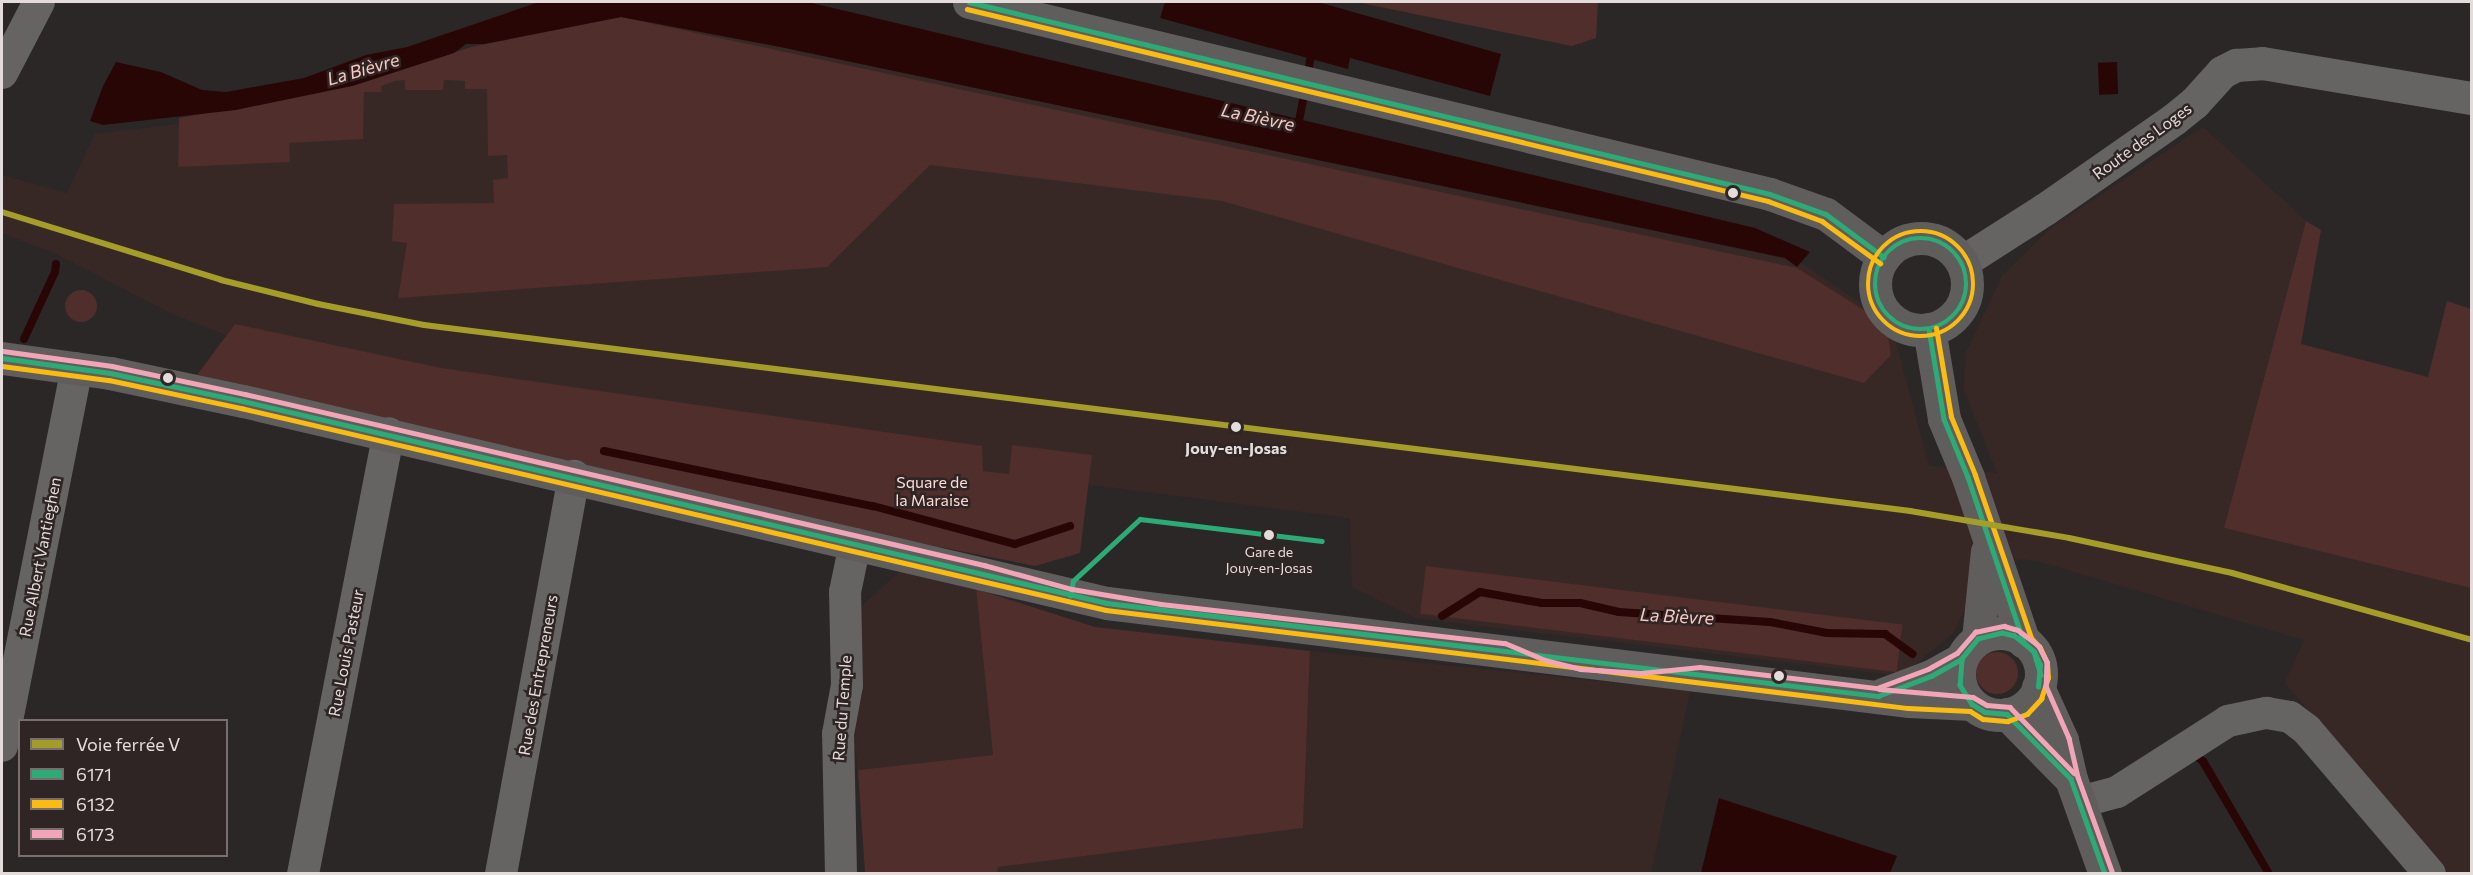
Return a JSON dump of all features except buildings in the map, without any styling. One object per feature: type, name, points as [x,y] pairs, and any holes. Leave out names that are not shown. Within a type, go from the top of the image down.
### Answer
[{"type":"main road","points":[[969,2],[1770,194],[1826,214],[1884,256]]},
{"type":"main road","points":[[1931,239],[1943,243],[1962,262],[1967,288],[1964,301],[1950,320],[1929,329],[1905,327],[1886,314],[1875,292],[1878,267],[1884,256],[1904,241],[1931,239]]},
{"type":"main road","points":[[1929,329],[1944,419],[2024,642]]},
{"type":"main road","points":[[2,358],[77,368],[389,433],[1107,603],[1504,650],[1543,667],[1579,676],[1641,681],[1699,674],[1878,696],[1972,704]]},
{"type":"main road","points":[[1988,538],[1970,649],[1959,672],[1960,685],[1972,704],[1984,712],[2007,714],[2023,708],[2038,687]]},
{"type":"main road","points":[[1878,696],[1931,676],[1970,649],[2002,633],[2024,642],[2034,652],[2040,665],[2038,687],[2062,740],[2075,791],[2105,873]]},
{"type":"main road","points":[[2007,714],[2075,791]]},
{"type":"street","points":[[2,73],[39,2]]},
{"type":"street","name":"Route des Loges","points":[[1962,262],[2045,209],[2175,119],[2194,103],[2222,72],[2236,64],[2262,63],[2472,98]]},
{"type":"street","name":"Rue Albert Vantieghen","points":[[2,747],[5,708],[77,368]]},
{"type":"street","name":"Rue Louis Pasteur","points":[[303,873],[389,433]]},
{"type":"street","name":"Rue des Entrepreneurs","points":[[501,873],[574,476]]},
{"type":"street","name":"Rue du Temple","points":[[842,873],[838,734],[847,685],[845,592],[855,544]]},
{"type":"street","points":[[2075,791],[2117,792],[2228,721],[2267,713],[2290,717],[2307,730],[2430,873]]},
{"type":"shaded area","points":[[643,17],[1800,262],[1891,324],[1929,466],[1997,473],[1964,390],[1965,355],[2002,276],[2051,228],[2203,127],[2306,221],[2224,528],[2471,588],[2471,873],[2448,873],[2285,683],[2304,640],[2037,561],[1973,553],[1970,599],[1953,633],[1911,668],[1894,675],[1415,618],[1352,587],[1350,518],[983,471],[280,356],[172,314],[54,253],[2,233],[2,175],[67,193],[95,134],[229,118]]},
{"type":"shaded area","points":[[900,571],[976,589],[993,755],[858,770],[855,745],[859,609]]},
{"type":"shaded area","points":[[1310,651],[1616,683],[1691,687],[1651,873],[998,874],[997,867],[1303,828]]},
{"type":"green space","points":[[1356,2],[1598,2],[1596,38],[1572,46]]},
{"type":"green space","points":[[621,17],[1797,268],[1886,324],[1891,355],[1864,383],[1222,201],[930,165],[827,267],[398,298],[407,243],[392,241],[394,204],[494,203],[493,180],[508,178],[507,155],[488,156],[487,89],[465,89],[465,81],[444,80],[443,90],[405,90],[405,80],[395,81],[381,86],[382,92],[364,92],[363,139],[289,143],[290,162],[178,167],[179,118],[356,85],[471,47]]},
{"type":"green space","points":[[2306,221],[2321,230],[2301,344],[2428,377],[2447,301],[2471,309],[2471,588],[2224,528]]},
{"type":"green space","points":[[81,290],[92,295],[97,306],[92,317],[81,322],[70,317],[65,306],[70,295]]},
{"type":"green space","name":"Square de la Maraise","points":[[235,324],[441,368],[982,446],[983,471],[1009,474],[1012,445],[1092,455],[1080,553],[1035,566],[849,529],[197,375]]},
{"type":"green space","points":[[1426,566],[1902,624],[1897,672],[1420,614]]},
{"type":"green space","points":[[976,589],[1095,627],[1310,651],[1303,828],[998,867],[997,873],[865,873],[858,770],[993,755]]},
{"type":"green space","points":[[1997,652],[2012,658],[2018,673],[2012,688],[1997,694],[1982,688],[1976,673],[1982,658]]},
{"type":"water","points":[[539,2],[808,2],[1755,228],[1810,252],[1797,267],[1785,258],[780,47],[621,17],[484,44],[466,44],[454,53],[352,86],[236,110],[103,125],[90,121],[103,86],[116,62],[161,72],[202,90],[226,92],[304,78],[366,55],[407,47]]},
{"type":"water","points":[[1165,2],[1318,2],[1501,54],[1490,96],[1350,58],[1348,69],[1160,18]]},
{"type":"water","points":[[2117,62],[2118,94],[2099,95],[2098,63]]},
{"type":"water","points":[[2189,749],[2206,758],[2273,873],[2264,873],[2199,763],[2183,753]]},
{"type":"water","points":[[1719,798],[1897,856],[1890,873],[1701,873]]},
{"type":"waterway","points":[[1307,78],[1312,49]]},
{"type":"waterway","points":[[1298,126],[1305,91]]},
{"type":"waterway","name":"La Bièvre","points":[[24,339],[55,272],[56,264]]},
{"type":"waterway","points":[[604,451],[873,506],[1015,544],[1070,526]]},
{"type":"waterway","name":"La Bièvre","points":[[1442,616],[1480,592],[1542,603],[1580,603],[1619,612],[1770,622],[1827,633],[1885,634],[1913,654]]},
{"type":"rail line","name":"V","points":[[2,212],[221,280],[318,304],[424,325],[1910,511],[2069,538],[2232,573],[2472,640]]},
{"type":"transit line","name":"6171","points":[[969,2],[1770,194],[1826,214],[1884,257]]},
{"type":"transit line","name":"6132","points":[[967,9],[1768,201],[1822,221],[1880,263]]},
{"type":"transit line","name":"6132","points":[[1921,231],[1941,235],[1959,246],[1970,264],[1974,284],[1970,304],[1959,322],[1941,333],[1921,337],[1901,333],[1883,322],[1872,304],[1868,284],[1872,264],[1883,246],[1901,235],[1921,231]]},
{"type":"transit line","name":"6171","points":[[1921,238],[1939,242],[1953,252],[1963,266],[1967,284],[1963,302],[1953,316],[1939,326],[1921,330],[1903,326],[1889,316],[1879,302],[1875,284],[1879,266],[1889,252],[1903,242],[1921,238]]},
{"type":"transit line","name":"6132","points":[[2,366],[109,380],[241,408],[1106,610],[1908,708],[1970,711],[1983,719],[2008,721],[2027,714],[2041,699],[2048,678],[2047,663],[2040,648],[2031,638],[1975,475],[1951,417],[1936,328]]},
{"type":"transit line","name":"6171","points":[[1929,329],[1944,419],[1968,477],[2024,642],[2034,652],[2041,675]]},
{"type":"transit line","name":"6173","points":[[3,351],[112,366],[245,394],[984,565],[1072,589],[1161,604],[1505,643],[1545,660],[1580,669],[1641,673],[1700,667],[1877,688],[1928,669],[1957,653],[1975,632],[2004,626],[2018,630],[2039,646],[2047,662],[2046,686],[2069,738],[2078,777],[2112,871]]},
{"type":"transit line","name":"6171","points":[[2,358],[110,373],[243,401],[1107,603],[1878,696],[1931,676],[1962,659]]},
{"type":"transit line","name":"6171","points":[[1070,596],[1073,581],[1140,519],[1322,541]]},
{"type":"transit line","name":"6171","points":[[2038,687],[2040,665],[2034,652],[2014,636],[2002,633],[1978,639],[1962,659],[1960,685],[1972,704],[1985,712],[2007,714],[2071,779],[2105,874]]},
{"type":"transit line","name":"6173","points":[[1879,689],[1973,697],[1987,705],[2010,707],[2074,773]]},
{"type":"place","name":"Jouy-en-Josas","points":[[1236,427]]},
{"type":"place","name":"Gare de Jouy-en-Josas","points":[[1269,535]]}]
